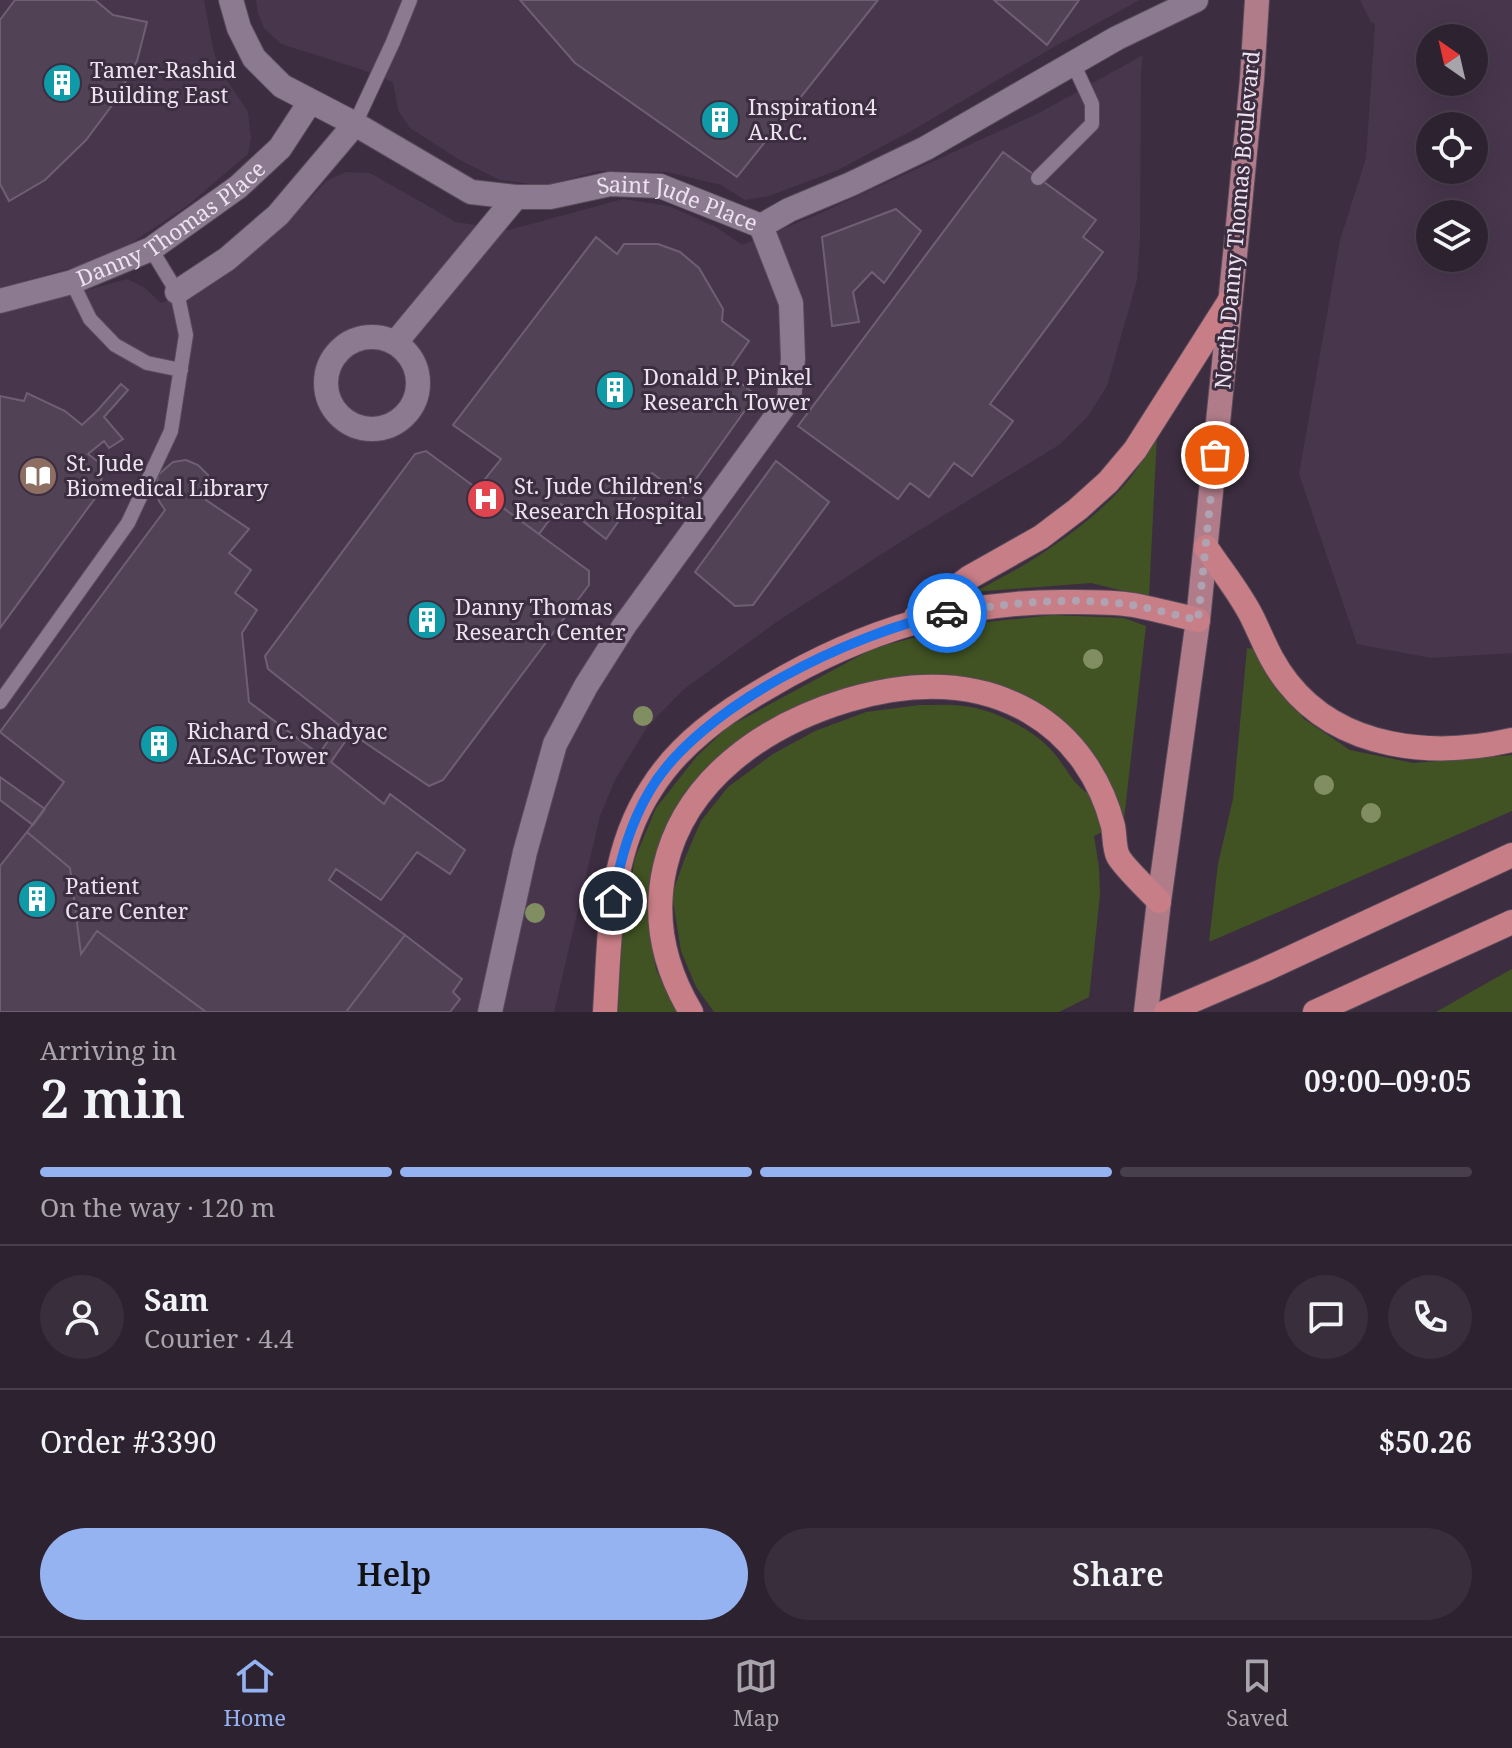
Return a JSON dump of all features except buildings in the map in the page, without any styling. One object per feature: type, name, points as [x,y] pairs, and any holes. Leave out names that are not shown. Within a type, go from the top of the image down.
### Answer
[{"type":"highway","points":[[907,623],[970,577],[1041,537],[1108,482],[1135,450],[1229,302]]},
{"type":"highway","points":[[1206,547],[1252,617],[1275,666],[1308,703],[1327,718],[1349,731],[1397,746],[1462,748],[1512,740]]},
{"type":"highway","points":[[605,1012],[613,901],[619,866],[638,814],[664,771],[701,732],[723,716],[766,688],[866,638],[907,623],[982,607],[1057,601],[1131,605],[1198,620]]},
{"type":"highway","points":[[691,1012],[668,965],[660,932],[662,879],[681,821],[698,795],[746,749],[804,715],[870,693],[905,687],[957,687],[1008,701],[1050,725],[1088,766],[1104,797],[1118,857],[1159,901]]},
{"type":"highway","points":[[1166,1012],[1512,855]]},
{"type":"highway","points":[[1315,1012],[1512,922]]},
{"type":"main road","name":"North Danny Thomas Boulevard","points":[[1146,1012],[1198,620],[1252,79],[1257,0]]},
{"type":"street","name":"Saint Jude Place","points":[[231,0],[239,28],[254,58],[282,86],[355,124],[471,192],[557,197],[610,184],[660,186],[761,226],[789,210],[926,148],[1117,38],[1196,0]]},
{"type":"street","name":"Danny Thomas Place","points":[[0,301],[72,282],[151,249],[238,187],[280,148],[310,102]]},
{"type":"street","points":[[177,292],[227,259],[278,215],[355,124]]},
{"type":"street","points":[[396,342],[516,197]]},
{"type":"street","points":[[490,1012],[525,852],[555,744],[586,686],[624,626],[789,399],[793,359],[791,303],[761,226]]},
{"type":"lane","points":[[355,124],[410,0]]},
{"type":"lane","points":[[1038,178],[1092,124],[1092,104],[1073,63]]},
{"type":"lane","points":[[0,702],[128,523],[171,431],[186,335],[177,292],[151,249]]},
{"type":"lane","points":[[72,282],[90,319],[115,345],[147,363],[181,370]]},
{"type":"shaded area","points":[[0,0],[204,0],[214,53],[248,112],[251,138],[248,154],[187,206],[127,246],[78,266],[0,288]]},
{"type":"shaded area","points":[[256,0],[1140,0],[838,170],[769,196],[745,200],[721,185],[667,172],[598,171],[544,186],[500,180],[458,159],[410,128],[398,110],[393,82],[281,44],[264,28]]},
{"type":"shaded area","points":[[1360,0],[1512,0],[1512,653],[1431,658],[1357,644],[1299,474],[1340,240],[1366,158],[1375,24]]},
{"type":"shaded area","name":"St. Jude Children's Research Hospital","points":[[1143,55],[1137,280],[1107,386],[1088,416],[1059,445],[778,621],[684,689],[647,727],[615,780],[600,816],[554,1012],[0,1012],[0,314],[127,279],[145,288],[161,303],[202,286],[250,254],[326,181],[346,172],[370,173],[456,222],[509,230],[623,199],[669,206],[716,227],[742,245],[814,216],[1039,113]]},
{"type":"green space","points":[[1157,435],[1149,597],[1091,583],[974,592],[1032,560],[1087,521],[1130,478]]},
{"type":"green space","points":[[1053,615],[1124,618],[1146,626],[1123,828],[1105,772],[1085,744],[988,683],[947,675],[881,679],[817,701],[755,733],[652,873],[648,918],[656,969],[677,1012],[618,1012],[622,938],[635,858],[656,808],[697,756],[728,727],[874,648],[968,624]]},
{"type":"green space","points":[[1247,648],[1254,649],[1270,680],[1304,719],[1350,750],[1413,763],[1512,755],[1512,811],[1209,942],[1218,864],[1233,799]]},
{"type":"green space","points":[[920,705],[975,708],[1011,721],[1044,743],[1075,782],[1093,796],[1104,831],[1094,836],[1100,895],[1089,997],[1059,1012],[714,1012],[696,987],[681,951],[672,894],[701,821],[728,787],[773,754],[815,731],[866,712]]},
{"type":"green space","points":[[1512,969],[1512,1012],[1436,1012],[1508,971]]},
{"type":"way so far","points":[[947,613],[1020,603],[1094,602],[1131,605],[1198,620],[1215,455]]},
{"type":"place","name":"Tamer-Rashid Building East","points":[[62,83]]},
{"type":"place","name":"Inspiration4 A.R.C.","points":[[720,120]]},
{"type":"place","name":"Donald P. Pinkel Research Tower","points":[[615,390]]},
{"type":"place","name":"St. Jude Biomedical Library","points":[[38,476]]},
{"type":"place","name":"St. Jude Children's Research Hospital","points":[[486,499]]},
{"type":"place","name":"Danny Thomas Research Center","points":[[427,620]]},
{"type":"place","name":"Richard C. Shadyac ALSAC Tower","points":[[159,744]]},
{"type":"place","name":"Patient Care Center","points":[[37,899]]},
{"type":"route","points":[[613,901],[619,866],[650,790],[680,752],[701,732],[755,695],[827,655],[907,623],[947,613]]}]
